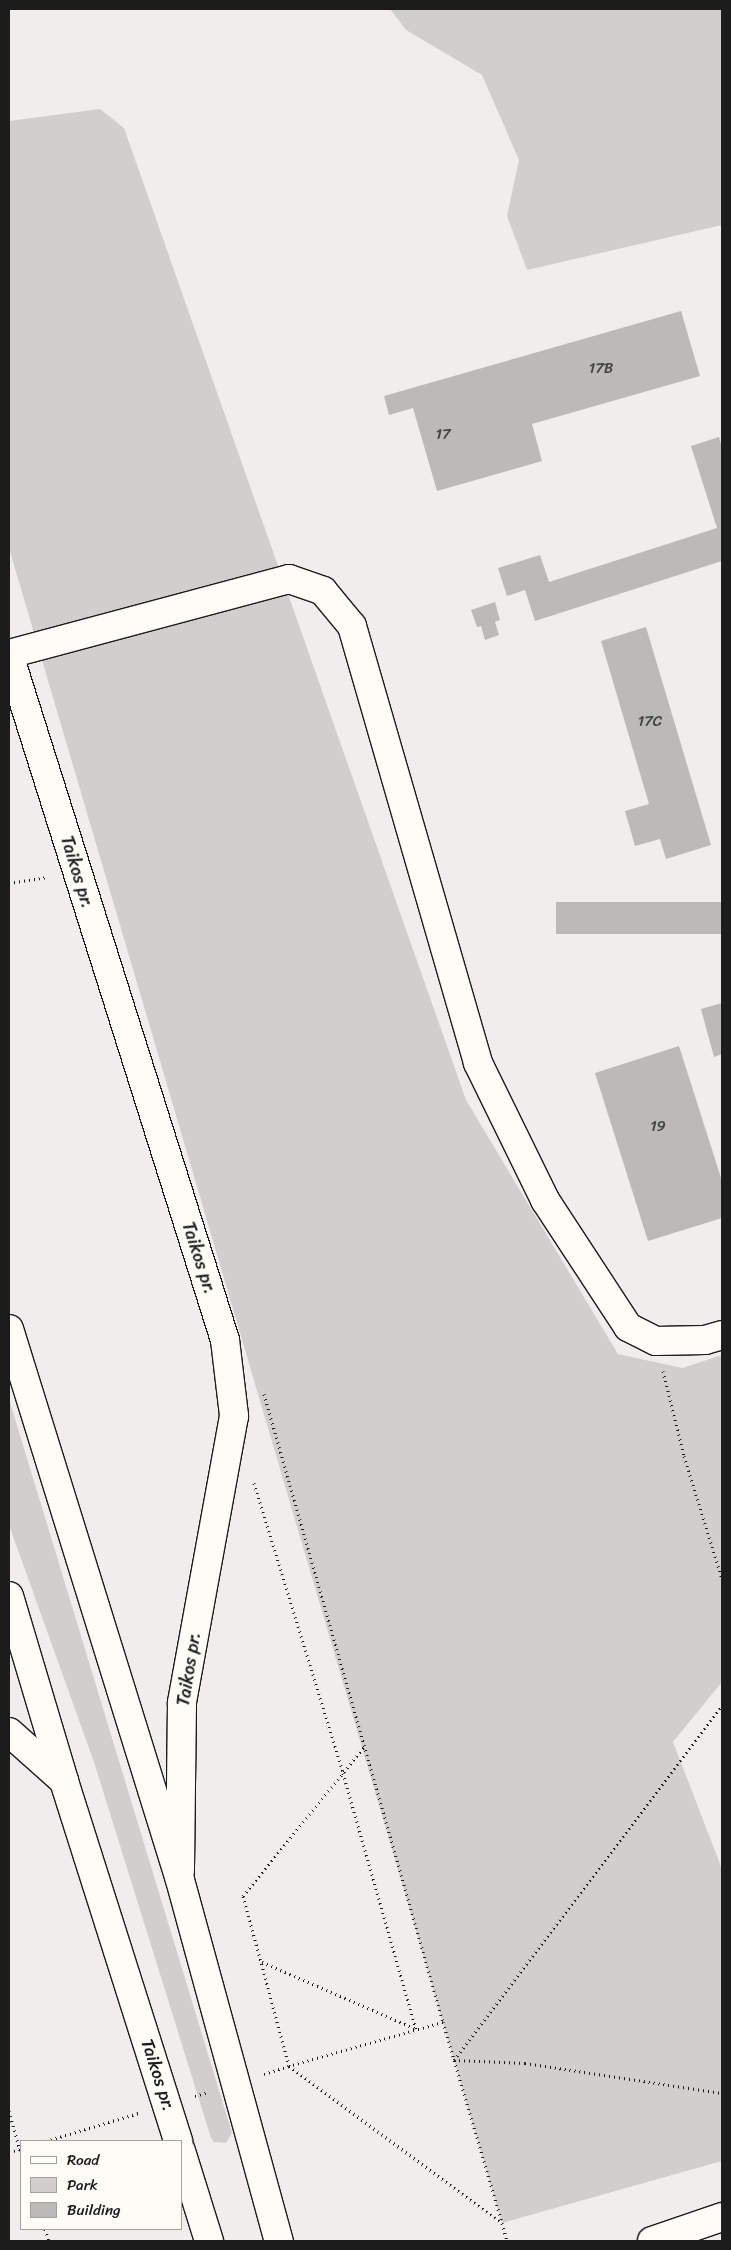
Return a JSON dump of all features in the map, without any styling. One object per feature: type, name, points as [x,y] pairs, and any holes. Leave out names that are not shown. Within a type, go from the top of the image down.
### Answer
[{"type":"street","points":[[9,655],[289,579],[322,591],[352,626],[478,1063],[545,1200],[628,1327],[656,1341],[705,1340],[722,1334]]},
{"type":"street","name":"Taikos pr.","points":[[9,655],[225,1340],[234,1416],[182,1703],[180,1880]]},
{"type":"street","name":"Taikos pr.","points":[[9,1329],[180,1880],[279,2241]]},
{"type":"street","name":"Taikos pr.","points":[[9,1596],[64,1781],[178,2140]]},
{"type":"street","points":[[9,1732],[64,1781]]},
{"type":"street","points":[[182,2154],[208,2241]]},
{"type":"street","points":[[652,2241],[722,2217]]},
{"type":"path","points":[[9,883],[54,877],[80,884]]},
{"type":"path","points":[[656,1341],[684,1456],[722,1579]]},
{"type":"path","points":[[264,1393],[507,2241]]},
{"type":"path","points":[[254,1482],[343,1774],[416,2029]]},
{"type":"path","points":[[454,2060],[722,1706]]},
{"type":"path","points":[[364,1747],[243,1896],[289,2066],[502,2223]]},
{"type":"path","points":[[262,1962],[416,2029]]},
{"type":"path","points":[[49,2140],[289,2066],[443,2022]]},
{"type":"path","points":[[454,2060],[524,2063],[722,2093]]},
{"type":"path","points":[[9,2111],[20,2149],[9,2152]]},
{"type":"green space","points":[[390,9],[722,9],[722,225],[527,270],[507,216],[519,160],[482,75],[406,30]]},
{"type":"green space","points":[[100,109],[124,128],[466,1100],[618,1354],[682,1368],[722,1355],[722,1682],[673,1742],[722,1869],[722,2161],[502,2223],[9,548],[9,121]]},
{"type":"green space","points":[[9,1399],[232,2133],[226,2143],[214,2142],[211,2138],[94,1762],[9,1525]]},
{"type":"building","points":[[681,311],[700,376],[532,424],[542,461],[437,491],[413,408],[389,415],[384,396]]},
{"type":"building","points":[[719,437],[722,447],[722,561],[535,621],[525,590],[507,596],[498,568],[540,555],[549,582],[717,528],[691,446]]},
{"type":"building","points":[[495,602],[500,620],[495,622],[499,635],[485,640],[481,626],[477,627],[471,610]]},
{"type":"building","points":[[646,627],[711,845],[666,859],[660,839],[635,846],[625,811],[649,804],[601,641]]},
{"type":"building","points":[[556,902],[722,902],[722,934],[556,934]]},
{"type":"building","points":[[722,1003],[722,1054],[714,1057],[701,1009]]},
{"type":"building","points":[[679,1046],[722,1181],[722,1218],[648,1241],[595,1073]]}]
